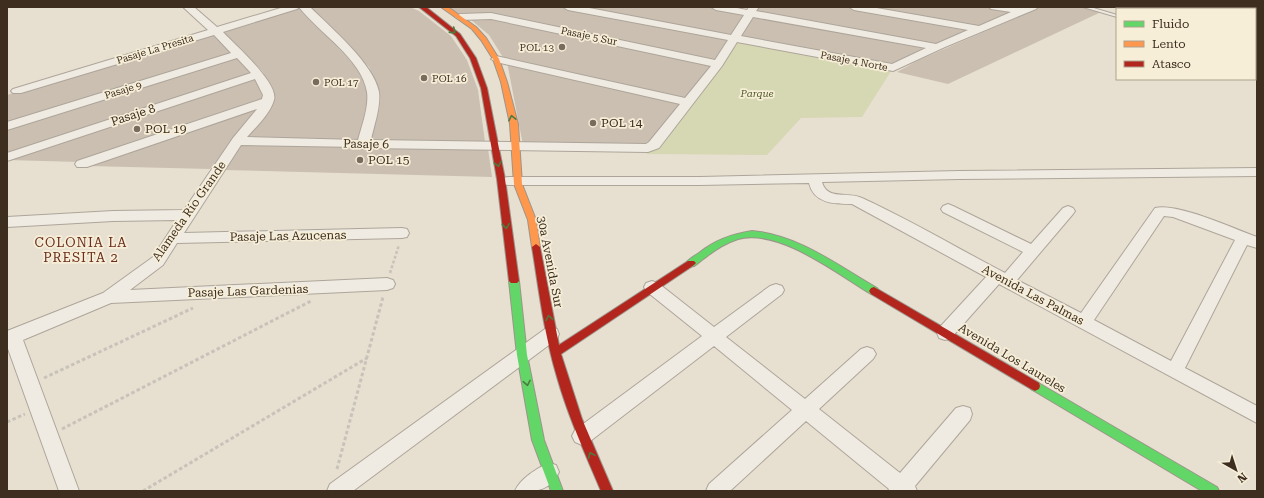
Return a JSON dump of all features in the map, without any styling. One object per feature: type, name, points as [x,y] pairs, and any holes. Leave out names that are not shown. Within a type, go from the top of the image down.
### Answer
[{"type":"street","points":[[82,164],[268,100],[269,95],[258,74],[216,31],[188,7]]},
{"type":"street","name":"Pasaje La Presita","points":[[17,91],[294,7]]},
{"type":"street","points":[[304,7],[338,40],[360,65],[374,91],[369,121],[363,144]]},
{"type":"street","name":"30a Avenida Sur","points":[[422,7],[458,35],[496,59],[504,82],[514,124],[518,182],[532,220],[551,334],[567,394],[582,436],[606,491]]},
{"type":"street","name":"30a Avenida Sur","points":[[444,7],[474,28],[477,46],[474,58],[484,88],[494,146],[502,181],[522,355],[538,440],[557,491]]},
{"type":"street","name":"Pasaje 4 Norte","points":[[568,7],[893,68],[937,47],[1033,7]]},
{"type":"street","points":[[716,7],[753,10],[937,47]]},
{"type":"street","points":[[854,7],[979,29]]},
{"type":"street","points":[[994,7],[1021,11]]},
{"type":"street","name":"Pasaje 6","points":[[237,142],[648,148],[654,145],[718,64],[753,10]]},
{"type":"street","name":"Pasaje 5 Sur","points":[[460,17],[491,16],[718,64]]},
{"type":"street","name":"Pasaje 9","points":[[7,126],[239,54]]},
{"type":"street","points":[[496,59],[688,102]]},
{"type":"street","name":"Pasaje 8","points":[[7,157],[258,74]]},
{"type":"street","name":"Alameda Río Grande","points":[[10,338],[109,297],[158,261],[187,215],[237,142],[258,117],[268,100]]},
{"type":"street","points":[[502,181],[700,181],[1257,172]]},
{"type":"street","name":"Avenida Las Palmas","points":[[814,178],[818,191],[822,194],[834,199],[855,200],[1257,415]]},
{"type":"street","points":[[948,208],[1033,251]]},
{"type":"street","points":[[1084,322],[1160,211],[1167,210],[1175,212],[1251,240],[1175,370]]},
{"type":"street","points":[[946,333],[1002,278],[1033,251],[1068,211]]},
{"type":"street","points":[[7,222],[113,216],[187,215]]},
{"type":"street","name":"Pasaje Las Azucenas","points":[[173,238],[402,233]]},
{"type":"street","name":"Avenida Los Laureles","points":[[556,352],[725,240],[737,235],[769,234],[786,239],[1213,491]]},
{"type":"street","name":"Pasaje Las Gardenias","points":[[109,297],[387,284]]},
{"type":"street","points":[[652,287],[805,409],[902,490],[963,414]]},
{"type":"street","points":[[582,436],[776,290]]},
{"type":"street","points":[[336,483],[460,402],[551,334]]},
{"type":"street","points":[[10,338],[30,384],[69,491]]},
{"type":"street","points":[[716,491],[867,354]]},
{"type":"street","points":[[525,491],[549,472]]},
{"type":"lane","points":[[1085,7],[1116,16]]},
{"type":"path","points":[[336,483],[367,358],[402,233]]},
{"type":"path","points":[[49,435],[339,287]]},
{"type":"path","points":[[30,384],[200,304]]},
{"type":"path","points":[[143,491],[367,358]]},
{"type":"green space","name":"Parque","points":[[738,38],[893,68],[862,117],[801,118],[767,155],[646,154]]},
{"type":"building","name":"POL 17","points":[[299,7],[356,67],[369,92],[359,140],[245,139],[275,99],[263,72],[222,31]]},
{"type":"building","name":"POL 16","points":[[309,7],[410,7],[419,11],[451,36],[467,60],[478,90],[485,142],[370,141],[380,92],[369,67]]},
{"type":"building","points":[[448,7],[557,7],[730,39],[715,60],[494,14],[465,17]]},
{"type":"building","points":[[582,7],[707,7],[747,14],[734,35]]},
{"type":"building","points":[[759,7],[845,7],[971,30],[934,45],[755,13]]},
{"type":"building","points":[[867,7],[986,7],[1014,12],[977,27]]},
{"type":"building","points":[[1040,7],[1083,7],[1101,12],[948,84],[897,72],[917,61]]},
{"type":"building","points":[[753,15],[929,48],[891,65],[741,37]]},
{"type":"building","name":"POL 13","points":[[491,18],[713,65],[686,98],[504,59],[489,35],[470,19]]},
{"type":"building","points":[[212,34],[234,53],[7,123],[7,95]]},
{"type":"building","points":[[236,57],[252,74],[7,154],[7,129]]},
{"type":"building","name":"POL 14","points":[[507,62],[682,103],[650,143],[642,146],[523,145]]},
{"type":"building","name":"POL 19","points":[[254,78],[264,99],[79,162],[7,160]]},
{"type":"building","points":[[266,104],[210,169],[88,166]]},
{"type":"building","name":"POL 15","points":[[241,144],[488,149],[492,177],[224,170]]},
{"type":"traffic: fast","points":[[691,263],[713,247],[726,240],[752,234],[765,235],[789,242],[801,248],[874,291]]},
{"type":"traffic: fast","points":[[514,281],[522,355],[538,440],[557,491]]},
{"type":"traffic: fast","points":[[1035,386],[1213,491]]},
{"type":"traffic: slow","points":[[444,7],[474,28],[484,39],[496,59],[504,82],[514,124],[518,184],[532,220],[536,247]]},
{"type":"traffic: jam","points":[[422,7],[458,35],[473,58],[484,88],[501,179],[514,281]]},
{"type":"traffic: jam","points":[[536,247],[549,322],[562,377],[581,431],[607,491]]},
{"type":"traffic: jam","points":[[556,352],[691,263]]},
{"type":"traffic: jam","points":[[874,291],[1035,386]]},
{"type":"place","name":"POL 13","points":[[562,47]]},
{"type":"place","name":"POL 16","points":[[424,78]]},
{"type":"place","name":"POL 17","points":[[316,82]]},
{"type":"place","name":"POL 14","points":[[593,123]]},
{"type":"place","name":"POL 19","points":[[137,129]]},
{"type":"place","name":"POL 15","points":[[360,160]]},
{"type":"district","name":"COLONIA LA PRESITA 2","points":[[81,250]]}]
